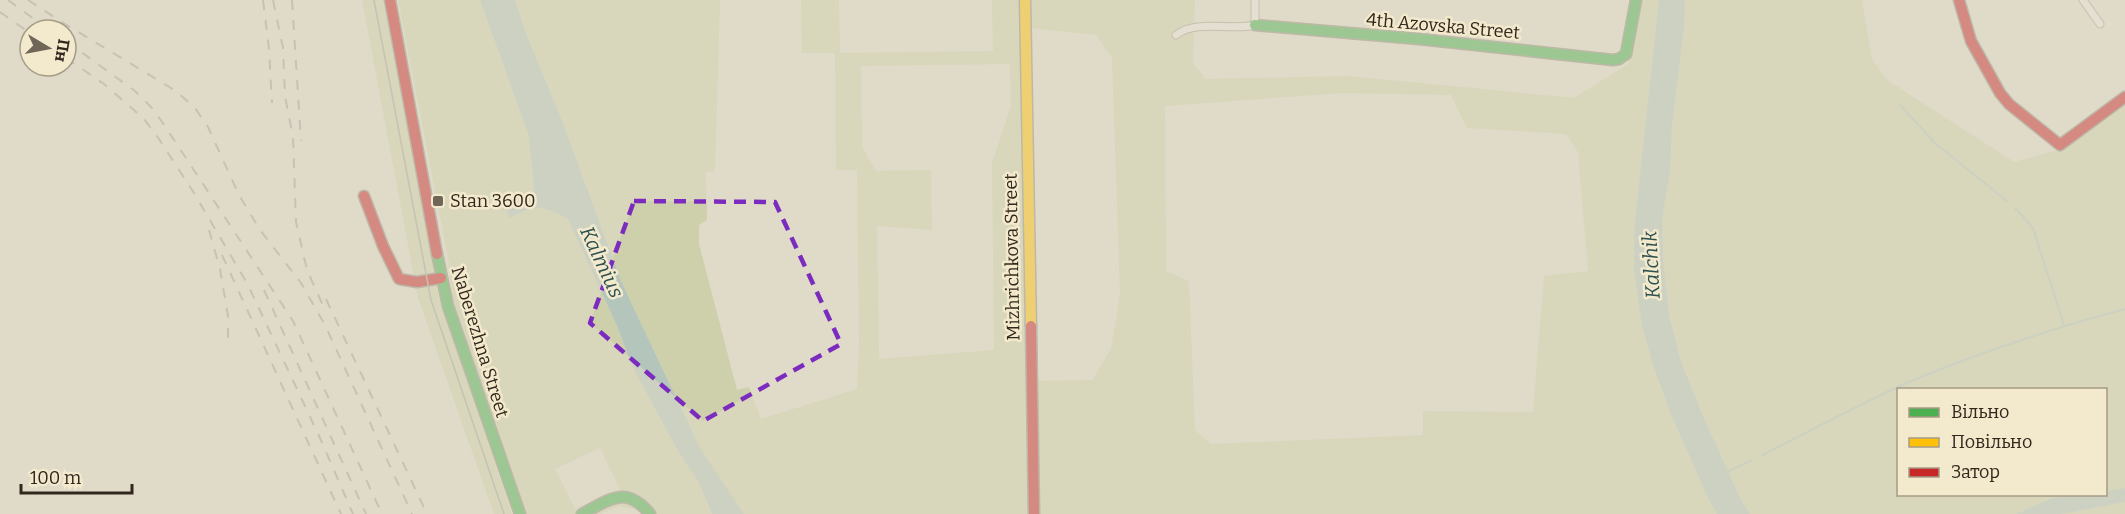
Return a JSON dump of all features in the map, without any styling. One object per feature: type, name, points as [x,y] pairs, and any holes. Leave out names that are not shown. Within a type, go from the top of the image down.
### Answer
[{"type":"main road","name":"Naberezhna Street","points":[[390,0],[441,278],[460,344],[520,514]]},
{"type":"main road","name":"Mizhrichkova Street","points":[[1025,0],[1034,514]]},
{"type":"main road","name":"4th Azovska Street","points":[[1255,25],[1419,39],[1613,60],[1626,54],[1636,0]]},
{"type":"main road","points":[[1959,0],[1971,41],[2000,93],[2009,104],[2060,146],[2125,97]]},
{"type":"main road","points":[[364,196],[383,246],[399,279],[411,282],[441,278]]},
{"type":"main road","points":[[582,514],[616,498],[627,496],[639,500],[650,514]]},
{"type":"street","points":[[1255,25],[1256,0]]},
{"type":"street","points":[[2083,0],[2100,24]]},
{"type":"street","name":"4th Azovska Street","points":[[1176,35],[1183,30],[1195,27],[1255,25]]},
{"type":"highlighted area","points":[[634,201],[775,202],[841,344],[703,421],[590,323]]},
{"type":"green space","points":[[362,0],[383,0],[439,299],[512,514],[494,514],[418,298]]},
{"type":"green space","points":[[398,0],[480,0],[529,136],[534,190],[506,210],[510,217],[526,210],[539,208],[552,211],[568,219],[617,326],[632,366],[678,451],[699,483],[712,514],[640,514],[637,510],[618,506],[601,514],[525,514],[452,296],[449,263]],"holes":[[[600,448],[620,489],[576,511],[555,469]]]},
{"type":"green space","points":[[515,0],[720,0],[715,171],[706,172],[707,220],[699,225],[699,244],[737,390],[749,387],[761,419],[857,389],[859,345],[857,170],[836,170],[835,53],[802,53],[801,0],[839,0],[840,53],[993,51],[992,0],[1195,0],[1193,63],[1205,79],[1348,76],[1574,98],[1628,64],[1639,0],[1659,0],[1635,221],[1642,326],[1670,412],[1717,514],[744,514],[700,448],[621,281],[561,118],[527,36]],"holes":[[[1031,28],[1096,35],[1112,58],[1120,294],[1111,349],[1092,380],[1034,381]],[[1010,64],[1011,106],[992,164],[994,350],[879,359],[877,226],[932,230],[931,170],[876,171],[862,147],[861,66]],[[1342,93],[1451,95],[1467,128],[1566,134],[1578,152],[1588,271],[1544,276],[1533,412],[1423,411],[1423,435],[1211,444],[1195,430],[1189,281],[1166,271],[1165,106]]]},
{"type":"green space","points":[[1685,0],[1862,0],[1872,59],[1887,80],[2014,162],[2062,149],[2125,102],[2125,488],[2107,491],[2107,388],[1897,388],[1897,496],[2070,496],[2052,498],[2016,514],[1750,514],[1740,498],[1681,362],[1669,315],[1663,259],[1662,219],[1670,171],[1672,126]]},
{"type":"green space","points":[[2125,502],[2125,514],[2062,514]]},
{"type":"water","name":"Kalmius","points":[[480,0],[515,0],[621,281],[700,448],[744,514],[712,514],[699,483],[678,451],[632,366],[617,326],[568,219],[552,211],[539,208],[526,210],[510,218],[506,209],[534,190],[529,136]]},
{"type":"water","name":"Kalchik","points":[[1659,0],[1685,0],[1672,126],[1670,171],[1662,219],[1663,259],[1669,315],[1681,362],[1740,498],[1750,514],[1717,514],[1670,412],[1642,326],[1634,267],[1635,221]]},
{"type":"water","points":[[2125,488],[2125,502],[2062,514],[2016,514],[2052,498],[2107,496],[2107,491]]},
{"type":"waterway","points":[[1900,105],[1936,144],[2007,201]]},
{"type":"waterway","points":[[2015,208],[2033,228],[2064,325]]},
{"type":"waterway","points":[[1762,455],[1872,399],[1936,371],[2016,342],[2125,309]]},
{"type":"waterway","points":[[1727,472],[1752,460]]},
{"type":"tram line","points":[[374,0],[431,300],[504,514]]},
{"type":"railway","points":[[8,0],[33,18]]},
{"type":"railway","points":[[28,0],[176,91],[195,108],[208,127],[239,195],[260,230],[301,283],[325,325],[412,514]]},
{"type":"railway","points":[[263,0],[272,103]]},
{"type":"railway","points":[[273,0],[283,48],[285,96],[293,137],[296,222],[307,270],[325,310]]},
{"type":"railway","points":[[292,0],[301,141]]},
{"type":"railway","points":[[0,12],[18,25]]},
{"type":"railway","points":[[78,50],[135,91],[154,110],[293,321],[382,514]]},
{"type":"railway","points":[[78,66],[104,84],[143,118],[194,193],[248,285],[353,514]]},
{"type":"railway","points":[[209,230],[220,269],[228,316],[228,346]]},
{"type":"railway","points":[[222,255],[341,514]]},
{"type":"railway","points":[[264,290],[366,514]]},
{"type":"railway","points":[[326,299],[427,514]]},
{"type":"traffic: fast","points":[[1255,25],[1419,39],[1613,60],[1626,54],[1636,0]]},
{"type":"traffic: fast","points":[[437,254],[448,306],[520,514]]},
{"type":"traffic: fast","points":[[582,514],[609,500],[625,497],[641,505],[650,514]]},
{"type":"traffic: slow","points":[[1025,0],[1031,326]]},
{"type":"traffic: jam","points":[[390,0],[437,254]]},
{"type":"traffic: jam","points":[[1959,0],[1971,41],[2000,93],[2009,104],[2060,145],[2125,97]]},
{"type":"traffic: jam","points":[[364,196],[383,246],[399,279],[417,282],[441,278]]},
{"type":"traffic: jam","points":[[1031,326],[1034,514]]},
{"type":"place","name":"Stan 3600","points":[[438,201]]}]
